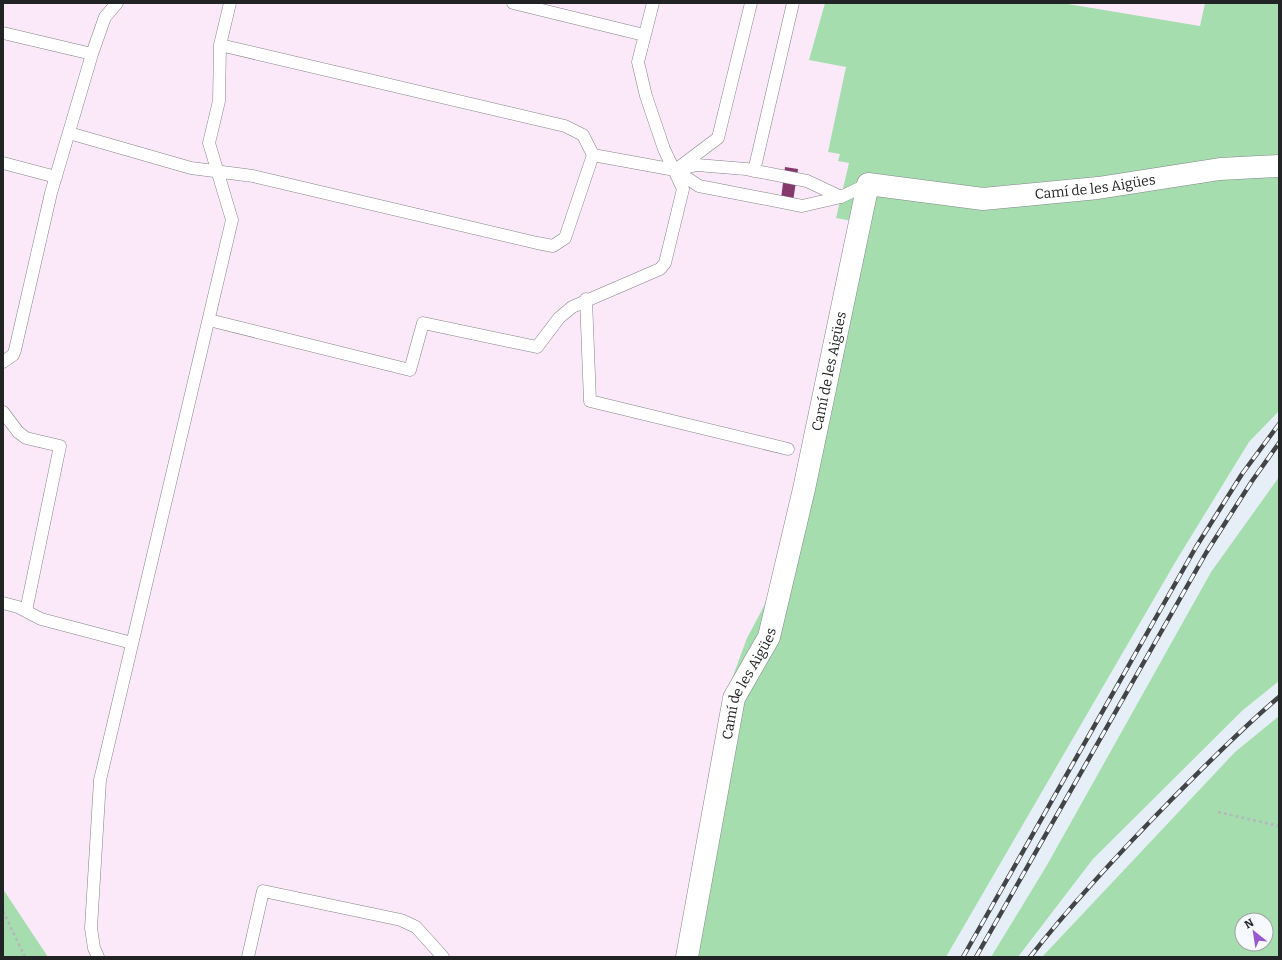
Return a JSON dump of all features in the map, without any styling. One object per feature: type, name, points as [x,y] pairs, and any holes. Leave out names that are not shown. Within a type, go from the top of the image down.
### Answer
[{"type":"street","name":"Camí de les Aigües","points":[[687,957],[734,698],[769,637],[804,489],[868,184],[983,199],[1098,188],[1220,169],[1279,166]]},
{"type":"lane","points":[[3,362],[14,355],[56,177],[92,54],[105,17],[117,3]]},
{"type":"lane","points":[[98,957],[94,948],[92,928],[100,780],[232,220],[209,143],[219,101],[220,44],[230,3]]},
{"type":"lane","points":[[513,3],[644,35]]},
{"type":"lane","points":[[209,320],[410,370],[423,323],[537,347],[559,318],[572,307],[651,274],[666,263],[683,188],[664,149],[646,96],[638,62],[653,3]]},
{"type":"lane","points":[[675,170],[718,138],[751,3]]},
{"type":"lane","points":[[754,170],[793,3]]},
{"type":"lane","points":[[3,33],[92,54]]},
{"type":"lane","points":[[69,133],[191,168],[253,176],[552,246],[565,238],[593,155],[583,135],[565,126],[220,44]]},
{"type":"lane","points":[[593,155],[675,170],[697,166],[754,170],[806,181],[841,197]]},
{"type":"lane","points":[[3,163],[56,177]]},
{"type":"lane","points":[[675,170],[699,186],[802,206],[841,197],[868,184]]},
{"type":"lane","points":[[586,300],[590,401],[788,449]]},
{"type":"lane","points":[[3,412],[18,432],[26,438],[60,446],[26,611]]},
{"type":"lane","points":[[3,603],[26,611],[41,619],[132,643]]},
{"type":"lane","points":[[248,957],[263,891],[401,920],[416,927],[443,957]]},
{"type":"path","points":[[1218,812],[1279,826]]},
{"type":"path","points":[[3,911],[25,957]]},
{"type":"shaded area","points":[[3,3],[825,3],[809,60],[847,67],[828,152],[840,154],[849,163],[859,222],[775,576],[764,606],[747,638],[678,957],[48,957],[3,889]]},
{"type":"shaded area","points":[[1062,3],[1205,3],[1200,26]]},
{"type":"shaded area","points":[[1279,411],[1279,477],[1211,572],[1047,865],[991,957],[946,957],[1176,561],[1249,442]]},
{"type":"shaded area","points":[[1279,681],[1279,716],[1235,752],[1042,957],[1018,957],[1093,859],[1243,710]]},
{"type":"green space","points":[[825,3],[1062,3],[1200,26],[1205,3],[1279,3],[1279,411],[1249,442],[1176,561],[946,957],[678,957],[726,695],[747,638],[764,606],[775,576],[858,222],[836,218],[849,163],[838,161],[840,154],[828,152],[846,67],[809,60]]},
{"type":"green space","points":[[1279,477],[1279,681],[1243,710],[1093,859],[1018,957],[991,957],[1047,865],[1211,572]]},
{"type":"green space","points":[[1279,716],[1279,957],[1042,957],[1235,752]]},
{"type":"green space","points":[[3,889],[48,957],[3,957]]},
{"type":"building","points":[[785,167],[798,169],[793,201],[781,199]]},
{"type":"railway","points":[[963,957],[1196,547],[1242,474],[1279,424]]},
{"type":"railway","points":[[976,957],[1206,553],[1252,481],[1279,443]]},
{"type":"railway","points":[[1030,957],[1081,896],[1135,837],[1224,747],[1279,697]]}]
